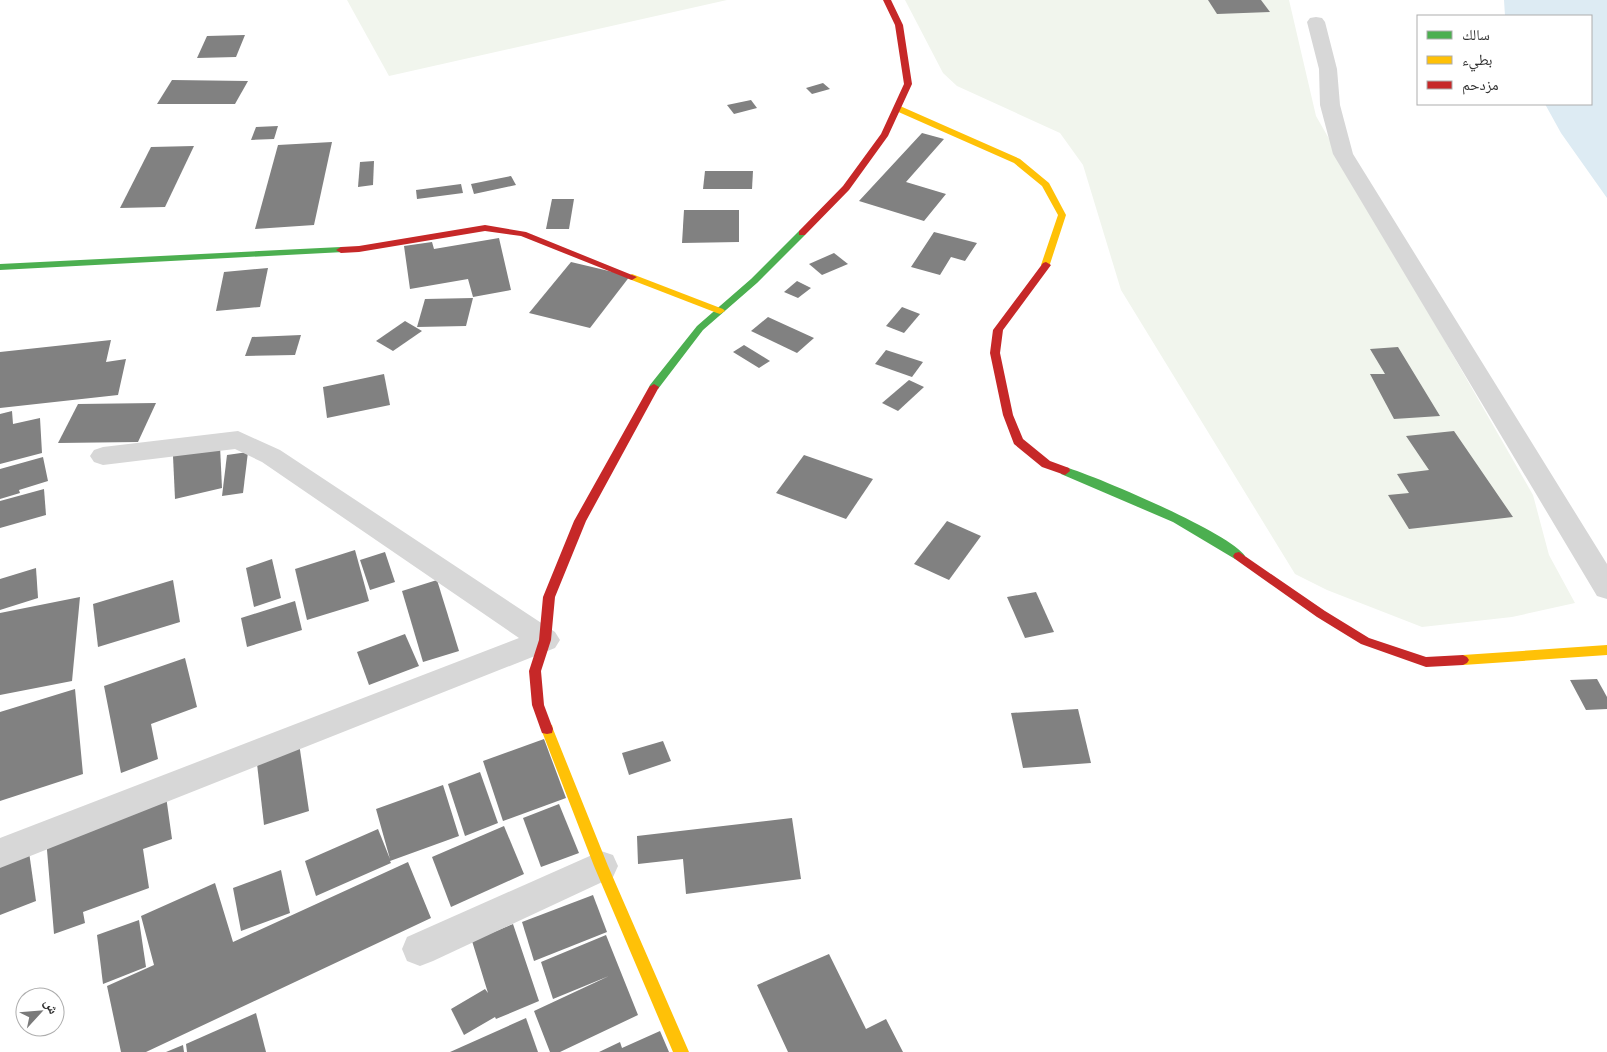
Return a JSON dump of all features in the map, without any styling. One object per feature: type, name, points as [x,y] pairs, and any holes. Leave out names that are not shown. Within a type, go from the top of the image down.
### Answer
[{"type":"street","points":[[681,1052],[601,866],[538,705],[535,670],[545,640],[549,597],[580,521],[614,456],[658,380],[700,328],[754,281],[846,188],[885,134],[908,84],[899,25],[887,0]]},
{"type":"street","points":[[1316,22],[1328,69],[1330,105],[1343,154],[1607,588]]},
{"type":"street","points":[[897,108],[1018,161],[1046,185],[1062,215],[1046,265],[998,330],[995,353],[1008,415],[1018,441],[1046,464],[1116,491],[1179,519],[1235,553],[1321,614],[1365,640],[1426,662],[1607,650]]},
{"type":"street","points":[[0,267],[360,249],[485,228],[523,234],[720,311]]},
{"type":"street","points":[[103,456],[238,440],[271,456],[545,640]]},
{"type":"street","points":[[0,853],[545,640]]},
{"type":"street","points":[[420,949],[601,866]]},
{"type":"shaded area","points":[[347,0],[727,0],[389,76]]},
{"type":"shaded area","points":[[905,0],[1289,0],[1316,116],[1533,495],[1549,555],[1575,603],[1512,617],[1422,627],[1327,590],[1295,574],[1121,290],[1083,165],[1060,133],[957,86],[943,73]]},
{"type":"shaded area","points":[[1504,0],[1607,0],[1607,198],[1561,133],[1546,105],[1592,105],[1592,15],[1505,15]]},
{"type":"building","points":[[1208,0],[1261,0],[1270,12],[1217,14]]},
{"type":"building","points":[[245,35],[236,57],[197,58],[207,36]]},
{"type":"building","points":[[172,80],[248,81],[235,104],[157,104]]},
{"type":"building","points":[[823,83],[830,89],[812,94],[806,88]]},
{"type":"building","points":[[751,100],[757,108],[734,114],[727,105]]},
{"type":"building","points":[[278,126],[274,139],[251,140],[256,127]]},
{"type":"building","points":[[922,133],[944,139],[906,182],[946,194],[924,221],[859,201]]},
{"type":"building","points":[[332,142],[314,225],[255,229],[278,145]]},
{"type":"building","points":[[194,146],[165,207],[120,208],[151,147]]},
{"type":"building","points":[[374,161],[373,185],[358,187],[360,162]]},
{"type":"building","points":[[705,171],[753,171],[752,189],[703,189]]},
{"type":"building","points":[[511,176],[516,185],[474,194],[471,184]]},
{"type":"building","points":[[461,184],[463,193],[417,199],[416,190]]},
{"type":"building","points":[[552,199],[574,199],[569,229],[546,229]]},
{"type":"building","points":[[684,210],[739,210],[739,242],[682,243]]},
{"type":"building","points":[[934,232],[977,243],[965,261],[951,257],[940,275],[911,267]]},
{"type":"building","points":[[499,238],[511,290],[473,297],[468,279],[410,289],[404,246],[432,242],[434,249]]},
{"type":"building","points":[[834,253],[848,264],[822,275],[809,264]]},
{"type":"building","points":[[571,262],[630,276],[590,328],[529,313]]},
{"type":"building","points":[[268,268],[260,307],[216,311],[224,272]]},
{"type":"building","points":[[797,281],[811,288],[798,298],[784,292]]},
{"type":"building","points":[[473,298],[466,326],[417,327],[425,299]]},
{"type":"building","points":[[902,307],[920,314],[904,333],[886,326]]},
{"type":"building","points":[[768,317],[814,338],[797,353],[751,331]]},
{"type":"building","points":[[405,321],[422,331],[393,351],[376,341]]},
{"type":"building","points":[[301,335],[295,355],[245,356],[252,337]]},
{"type":"building","points":[[111,340],[106,362],[126,359],[118,395],[0,408],[0,352]]},
{"type":"building","points":[[744,345],[770,361],[759,368],[733,352]]},
{"type":"building","points":[[1398,347],[1440,416],[1394,419],[1370,374],[1385,374],[1370,349]]},
{"type":"building","points":[[886,350],[923,362],[912,377],[875,364]]},
{"type":"building","points":[[384,374],[390,405],[327,418],[323,387]]},
{"type":"building","points":[[909,380],[924,387],[898,411],[882,403]]},
{"type":"building","points":[[156,403],[138,442],[58,443],[78,404]]},
{"type":"building","points":[[12,411],[13,424],[40,418],[42,453],[0,464],[0,414]]},
{"type":"building","points":[[1454,431],[1513,517],[1409,529],[1388,495],[1409,493],[1397,474],[1429,470],[1406,436]]},
{"type":"building","points":[[220,446],[222,488],[175,499],[173,456]]},
{"type":"building","points":[[248,452],[243,493],[222,496],[227,455]]},
{"type":"building","points":[[804,455],[873,479],[846,519],[776,493]]},
{"type":"building","points":[[43,457],[48,481],[19,490],[20,493],[0,499],[0,469]]},
{"type":"building","points":[[44,489],[46,515],[0,528],[0,501]]},
{"type":"building","points":[[947,521],[981,536],[949,580],[914,564]]},
{"type":"building","points":[[355,550],[369,601],[307,620],[295,569]]},
{"type":"building","points":[[385,552],[395,582],[370,590],[360,560]]},
{"type":"building","points":[[272,559],[281,598],[254,607],[246,568]]},
{"type":"building","points":[[36,568],[38,598],[0,610],[0,579]]},
{"type":"building","points":[[173,580],[180,622],[98,647],[93,604]]},
{"type":"building","points":[[437,580],[459,651],[423,662],[402,591]]},
{"type":"building","points":[[1036,592],[1054,632],[1025,638],[1007,597]]},
{"type":"building","points":[[80,597],[72,681],[0,695],[0,613]]},
{"type":"building","points":[[295,601],[302,630],[247,647],[241,618]]},
{"type":"building","points":[[405,634],[419,666],[369,685],[357,652]]},
{"type":"building","points":[[185,658],[197,707],[151,724],[158,759],[121,773],[104,686]]},
{"type":"building","points":[[1597,679],[1607,697],[1607,709],[1586,710],[1570,680]]},
{"type":"building","points":[[75,689],[83,774],[0,801],[0,712]]},
{"type":"building","points":[[1078,709],[1091,763],[1023,768],[1011,713]]},
{"type":"building","points":[[544,739],[566,798],[503,821],[483,761]]},
{"type":"building","points":[[663,741],[671,761],[629,775],[622,753]]},
{"type":"building","points":[[299,743],[309,811],[264,825],[256,755]]},
{"type":"building","points":[[480,772],[498,823],[465,836],[448,784]]},
{"type":"building","points":[[443,785],[459,836],[390,861],[391,863],[316,896],[305,861],[378,829],[390,859],[376,809]]},
{"type":"building","points":[[166,796],[172,839],[143,849],[149,888],[83,912],[85,923],[54,934],[46,838]]},
{"type":"building","points":[[559,804],[579,853],[541,867],[523,818]]},
{"type":"building","points":[[792,818],[801,879],[686,894],[683,859],[638,864],[637,836]]},
{"type":"building","points":[[504,826],[524,874],[451,907],[432,857]]},
{"type":"building","points":[[28,845],[36,901],[0,915],[0,855]]},
{"type":"building","points":[[408,862],[431,918],[146,1052],[121,1052],[107,986],[154,965],[141,916],[215,883],[233,942]]},
{"type":"building","points":[[281,870],[290,913],[241,931],[233,888]]},
{"type":"building","points":[[593,895],[607,932],[534,961],[522,922]]},
{"type":"building","points":[[139,920],[146,967],[103,984],[97,935]]},
{"type":"building","points":[[513,924],[539,1001],[496,1019],[495,1017],[464,1035],[451,1009],[485,989],[488,993],[472,941]]},
{"type":"building","points":[[606,935],[638,1015],[560,1052],[550,1052],[534,1011],[609,976],[553,999],[541,962]]},
{"type":"building","points":[[829,954],[866,1029],[886,1019],[903,1052],[788,1052],[757,985]]},
{"type":"building","points":[[256,1013],[266,1052],[187,1052],[186,1044]]},
{"type":"building","points":[[526,1018],[538,1052],[450,1052]]},
{"type":"building","points":[[660,1031],[669,1052],[599,1052],[620,1042],[622,1048]]},
{"type":"building","points":[[183,1045],[184,1052],[166,1052]]},
{"type":"traffic: fast","points":[[654,387],[700,328],[754,281],[802,233]]},
{"type":"traffic: fast","points":[[0,267],[341,250]]},
{"type":"traffic: fast","points":[[1065,471],[1132,498],[1176,519],[1219,542],[1239,556]]},
{"type":"traffic: slow","points":[[897,108],[1017,161],[1046,185],[1062,215],[1046,265]]},
{"type":"traffic: slow","points":[[632,277],[720,311]]},
{"type":"traffic: slow","points":[[1463,660],[1607,650]]},
{"type":"traffic: slow","points":[[547,729],[601,866],[681,1052]]},
{"type":"traffic: jam","points":[[802,233],[846,188],[885,134],[908,84],[899,25],[887,0]]},
{"type":"traffic: jam","points":[[341,250],[359,249],[485,228],[523,234],[632,277]]},
{"type":"traffic: jam","points":[[1046,265],[998,330],[995,353],[1008,415],[1018,441],[1046,464],[1065,471]]},
{"type":"traffic: jam","points":[[547,729],[538,705],[535,671],[545,640],[549,597],[580,521],[654,387]]},
{"type":"traffic: jam","points":[[1239,556],[1321,614],[1365,641],[1426,662],[1463,660]]}]
